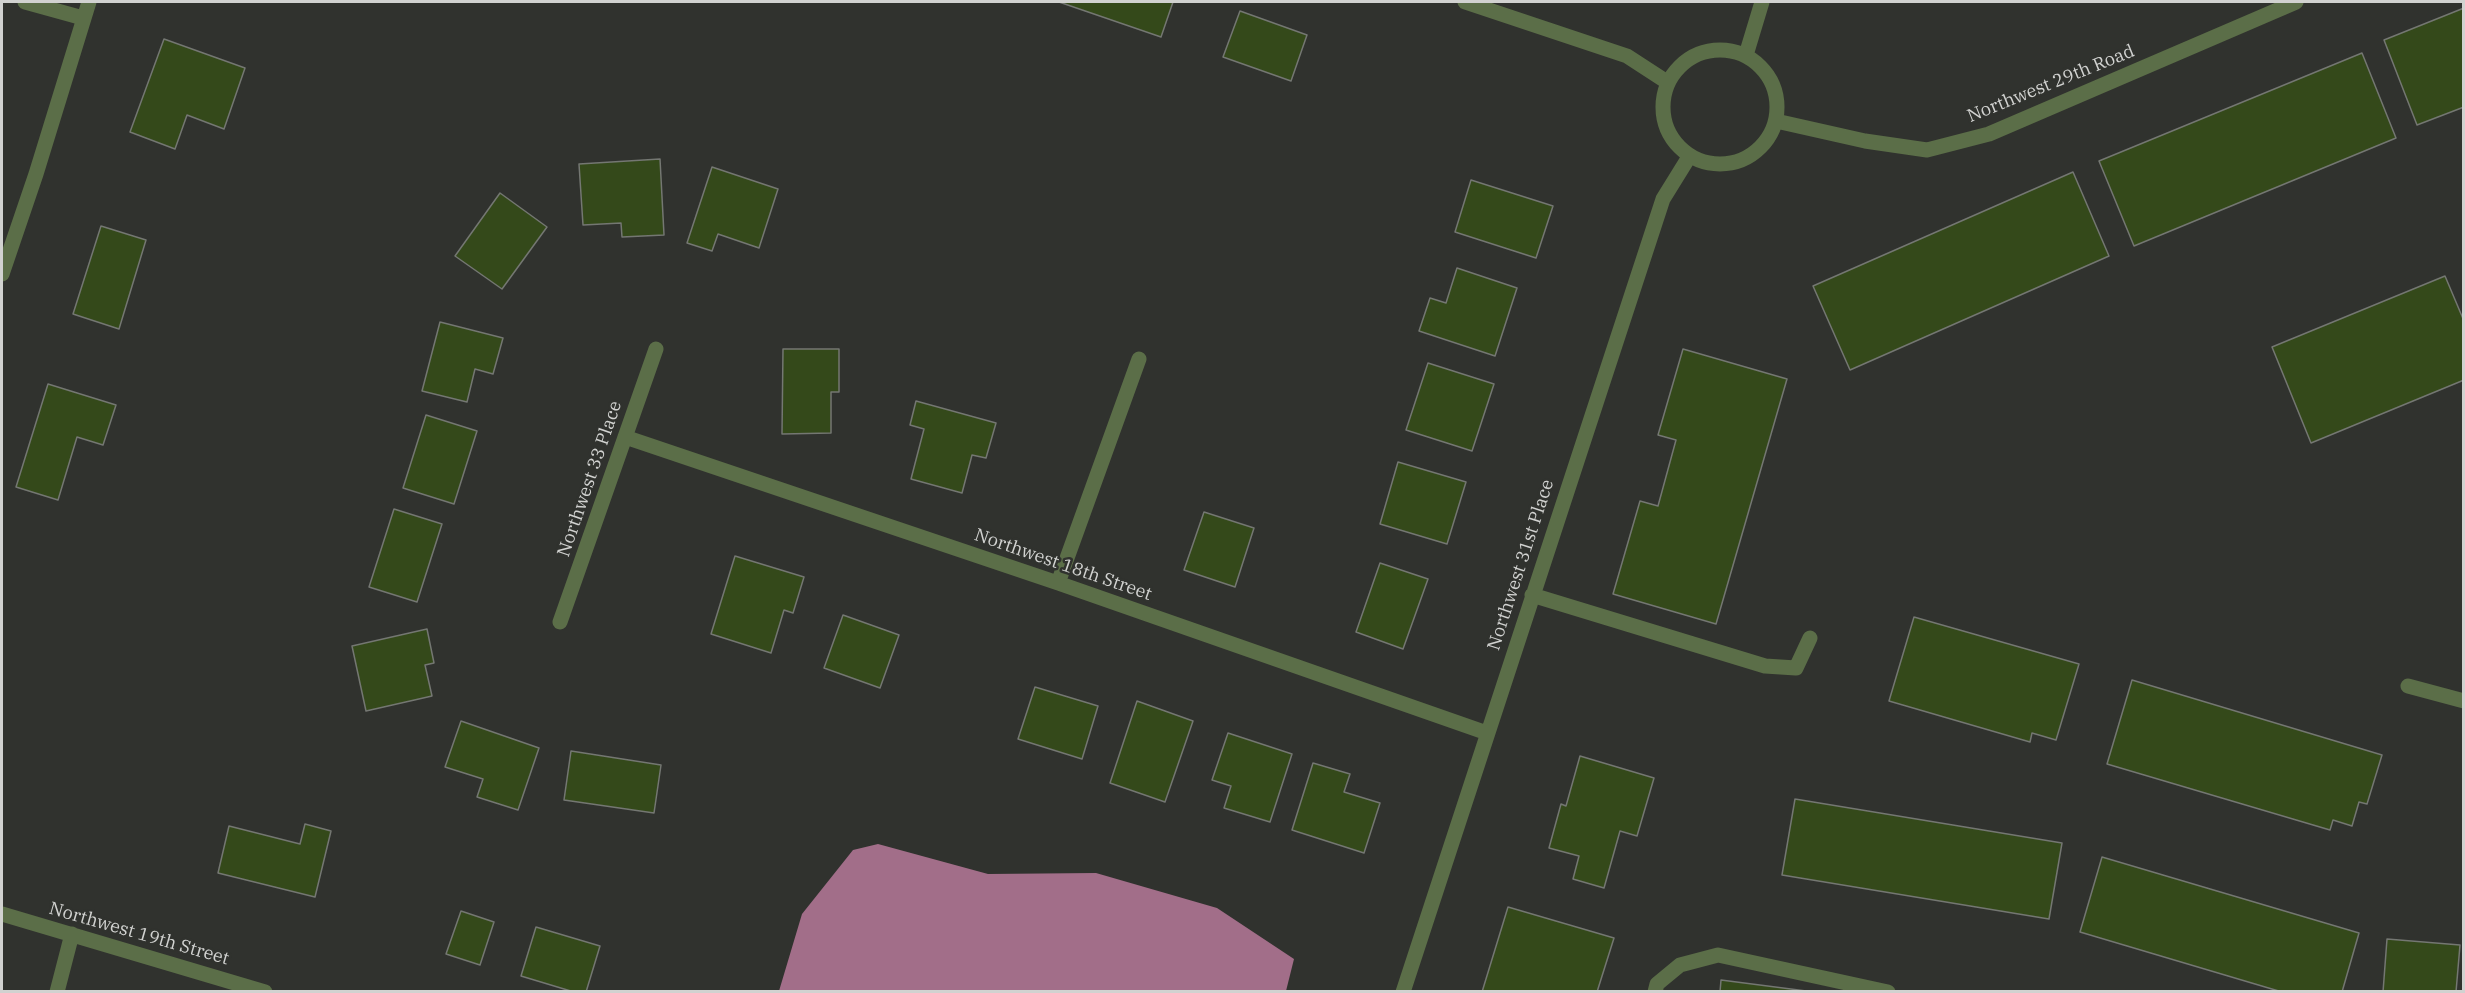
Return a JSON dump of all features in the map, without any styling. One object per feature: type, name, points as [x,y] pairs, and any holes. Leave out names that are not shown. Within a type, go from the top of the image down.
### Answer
[{"type":"street","points":[[25,2],[82,18]]},
{"type":"street","points":[[2,273],[36,174],[82,18],[89,2]]},
{"type":"street","points":[[1465,2],[1627,56],[1667,82]]},
{"type":"street","points":[[1746,55],[1762,2]]},
{"type":"street","name":"Northwest 29th Road","points":[[1776,121],[1865,141],[1927,150],[1989,134],[2296,2]]},
{"type":"street","points":[[1713,50],[1736,51],[1746,55],[1765,71],[1776,92],[1776,121],[1763,146],[1745,159],[1731,164],[1709,164],[1689,157],[1677,146],[1666,129],[1662,102],[1667,82],[1681,63],[1692,56],[1713,50]]},
{"type":"street","name":"Northwest 31st Place","points":[[1403,992],[1663,199],[1689,157]]},
{"type":"street","name":"Northwest 33 Place","points":[[560,622],[656,349]]},
{"type":"street","points":[[1058,583],[1139,359]]},
{"type":"street","name":"Northwest 18th Street","points":[[625,436],[1058,583],[1487,733]]},
{"type":"street","points":[[1532,595],[1765,666],[1796,668],[1810,638]]},
{"type":"street","points":[[2408,686],[2463,702]]},
{"type":"street","name":"Northwest 19th Street","points":[[2,914],[265,992]]},
{"type":"street","points":[[57,992],[72,934]]},
{"type":"street","points":[[1655,992],[1657,984],[1680,965],[1718,955],[1888,992]]},
{"type":"shaded area","points":[[878,844],[988,874],[1096,873],[1217,908],[1294,959],[1286,991],[779,991],[802,914],[853,850]]},
{"type":"building","points":[[1059,2],[1173,2],[1161,37]]},
{"type":"building","points":[[2464,8],[2464,107],[2417,125],[2384,40]]},
{"type":"building","points":[[1240,11],[1307,35],[1291,81],[1223,57]]},
{"type":"building","points":[[164,39],[245,68],[224,129],[187,115],[175,149],[130,132]]},
{"type":"building","points":[[2362,53],[2396,138],[2134,246],[2099,161]]},
{"type":"building","points":[[660,159],[664,235],[622,237],[621,223],[583,225],[579,164]]},
{"type":"building","points":[[712,167],[778,189],[759,248],[718,234],[712,251],[687,243]]},
{"type":"building","points":[[2073,172],[2109,256],[1850,370],[1813,286]]},
{"type":"building","points":[[1471,180],[1553,206],[1536,258],[1455,232]]},
{"type":"building","points":[[500,193],[547,227],[502,289],[455,256]]},
{"type":"building","points":[[101,226],[146,240],[119,329],[73,314]]},
{"type":"building","points":[[1457,268],[1517,288],[1495,356],[1419,331],[1430,298],[1446,303]]},
{"type":"building","points":[[2445,276],[2464,321],[2464,380],[2311,443],[2272,347]]},
{"type":"building","points":[[440,322],[503,338],[493,374],[475,369],[467,402],[422,391]]},
{"type":"building","points":[[783,349],[839,349],[839,392],[831,392],[831,433],[782,434]]},
{"type":"building","points":[[1683,349],[1787,379],[1716,624],[1613,594],[1640,501],[1658,506],[1676,440],[1658,435]]},
{"type":"building","points":[[1428,363],[1494,384],[1472,451],[1406,430]]},
{"type":"building","points":[[48,384],[116,405],[103,445],[77,437],[58,500],[16,487]]},
{"type":"building","points":[[916,401],[996,423],[986,458],[972,455],[962,493],[911,479],[924,429],[910,425]]},
{"type":"building","points":[[426,415],[477,431],[454,504],[403,488]]},
{"type":"building","points":[[1398,462],[1466,482],[1447,544],[1380,524]]},
{"type":"building","points":[[394,509],[442,524],[417,602],[369,587]]},
{"type":"building","points":[[1204,512],[1254,528],[1235,587],[1184,570]]},
{"type":"building","points":[[735,556],[804,577],[793,613],[784,610],[771,653],[711,634]]},
{"type":"building","points":[[1380,563],[1428,579],[1403,649],[1356,632]]},
{"type":"building","points":[[843,615],[899,635],[880,688],[824,668]]},
{"type":"building","points":[[1914,617],[2079,664],[2056,740],[2032,733],[2030,742],[1889,701]]},
{"type":"building","points":[[427,629],[434,663],[425,665],[432,696],[366,711],[352,646]]},
{"type":"building","points":[[2132,680],[2382,755],[2367,804],[2359,802],[2352,826],[2333,820],[2330,830],[2107,764]]},
{"type":"building","points":[[1035,687],[1098,706],[1082,759],[1018,739]]},
{"type":"building","points":[[1137,701],[1193,721],[1165,802],[1110,783]]},
{"type":"building","points":[[461,721],[539,748],[518,810],[477,797],[483,779],[445,767]]},
{"type":"building","points":[[1228,733],[1292,754],[1270,822],[1224,808],[1231,786],[1212,780]]},
{"type":"building","points":[[571,751],[661,765],[654,813],[564,800]]},
{"type":"building","points":[[1580,756],[1654,778],[1637,836],[1620,831],[1604,888],[1573,879],[1579,856],[1549,848],[1561,804],[1566,806]]},
{"type":"building","points":[[1313,763],[1350,774],[1344,792],[1380,803],[1364,853],[1292,830]]},
{"type":"building","points":[[1795,799],[2062,843],[2049,919],[1782,875]]},
{"type":"building","points":[[305,824],[331,831],[315,897],[218,873],[229,826],[300,844]]},
{"type":"building","points":[[2102,857],[2359,933],[2342,992],[2282,992],[2080,932]]},
{"type":"building","points":[[1508,907],[1614,938],[1597,992],[1482,992]]},
{"type":"building","points":[[461,911],[494,922],[480,965],[446,954]]},
{"type":"building","points":[[536,927],[600,946],[586,992],[574,992],[521,976]]},
{"type":"building","points":[[2387,939],[2460,945],[2456,992],[2383,992]]},
{"type":"building","points":[[1721,980],[1814,992],[1720,992]]}]
